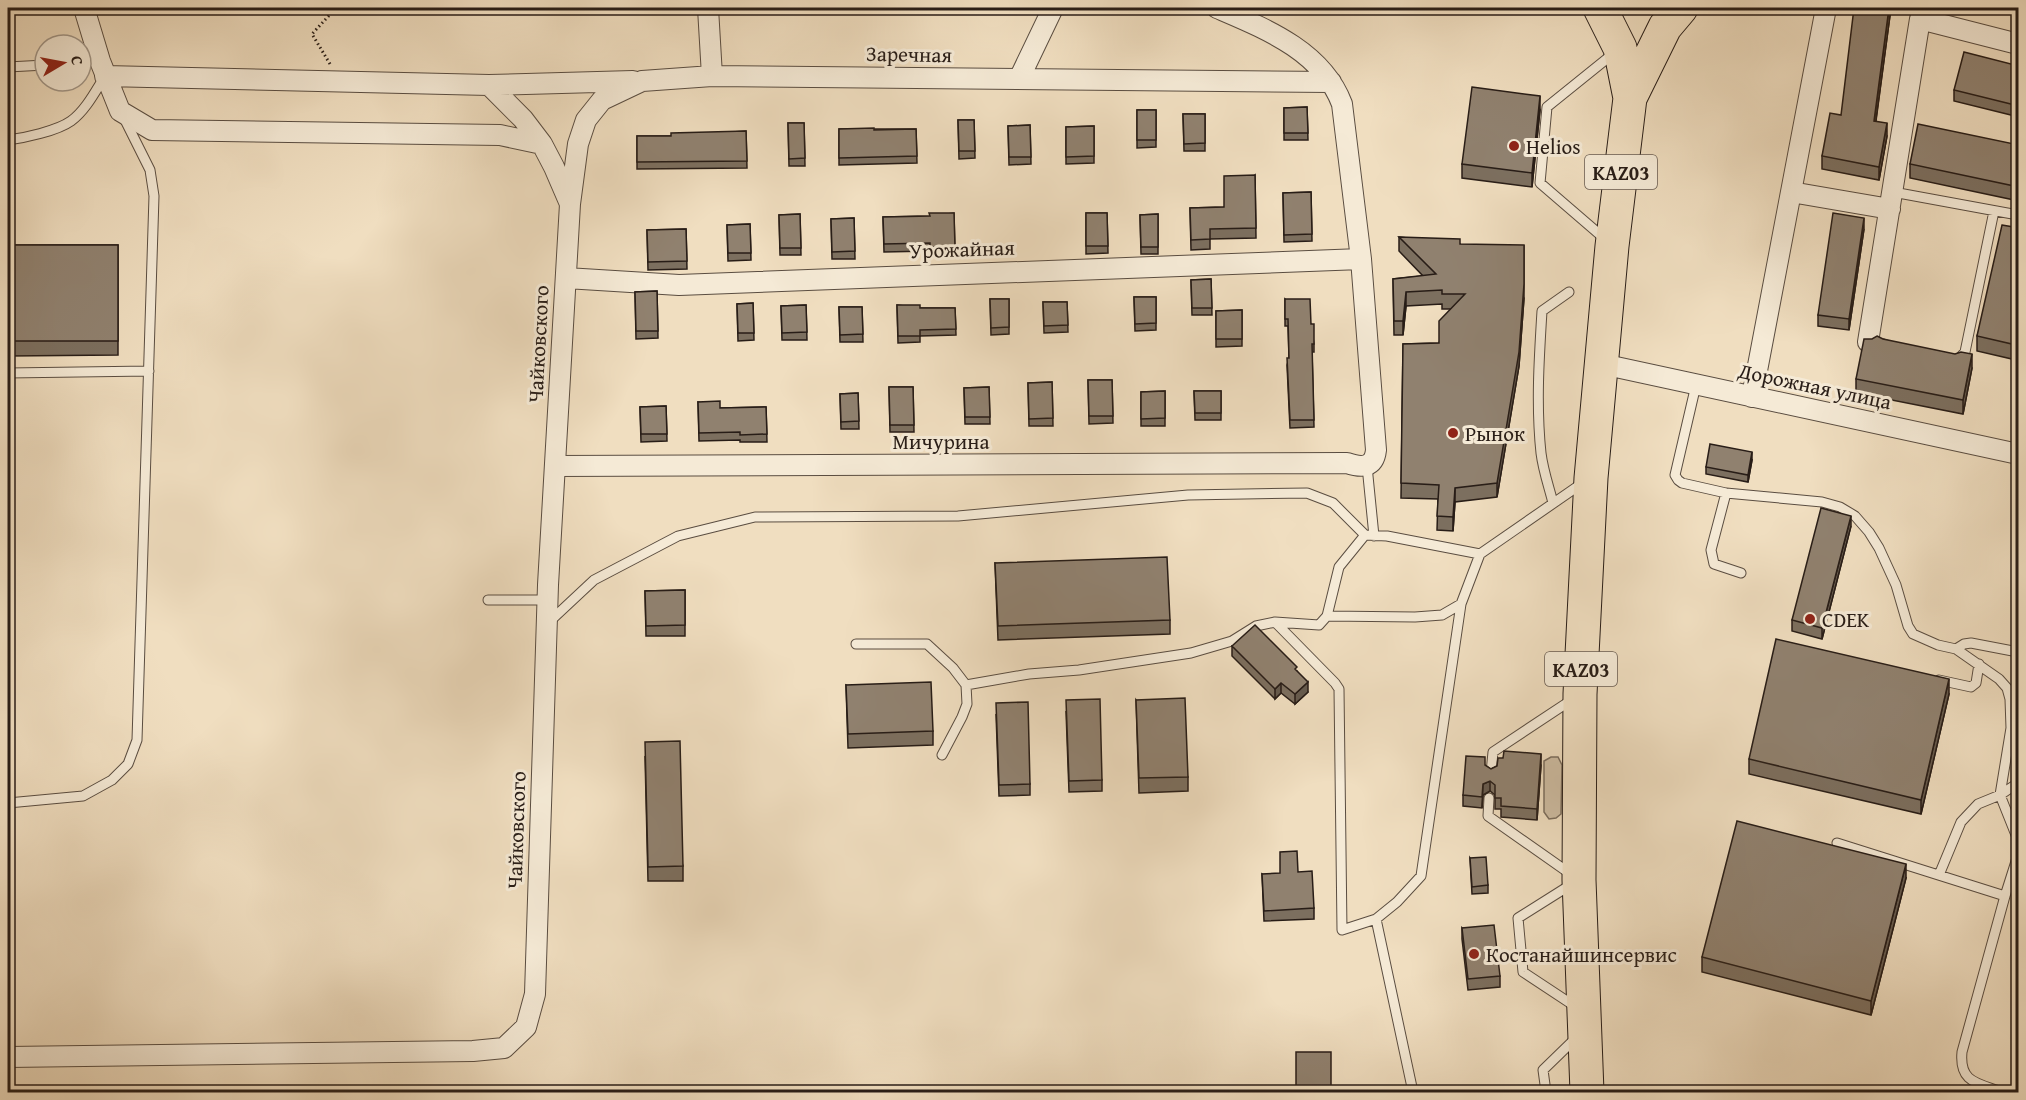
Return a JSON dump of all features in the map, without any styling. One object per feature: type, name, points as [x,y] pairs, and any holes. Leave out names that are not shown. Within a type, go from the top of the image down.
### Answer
[{"type":"highway","name":"KАZ03","points":[[1587,1092],[1579,880],[1580,694],[1591,478],[1612,246],[1630,98],[1620,48],[1600,8]]},
{"type":"highway","name":"KАZ03","points":[[1630,98],[1665,27],[1681,8]]},
{"type":"street","points":[[84,8],[96,66],[120,111],[152,130],[500,135],[542,144]]},
{"type":"street","points":[[708,8],[712,75]]},
{"type":"street","points":[[1019,79],[1053,8]]},
{"type":"street","points":[[1217,8],[1269,31],[1303,52],[1331,82],[1342,104],[1361,258],[1376,450],[1376,458],[1366,466]]},
{"type":"street","points":[[1752,397],[1826,8]]},
{"type":"street","points":[[1872,340],[1920,19],[2019,44]]},
{"type":"street","points":[[96,66],[340,81],[489,85],[642,81]]},
{"type":"street","name":"Заречная","points":[[570,204],[578,144],[586,120],[602,100],[642,81],[712,75],[1331,82]]},
{"type":"street","name":"Чайковского","points":[[8,1057],[473,1051],[504,1047],[526,1027],[535,994],[547,600],[570,204],[542,144],[523,119],[489,85]]},
{"type":"street","points":[[1791,192],[1892,200]]},
{"type":"street","name":"Урожайная","points":[[566,278],[679,285],[1361,258]]},
{"type":"street","name":"Дорожная улица","points":[[1602,364],[2019,454]]},
{"type":"street","name":"Мичурина","points":[[555,466],[1347,463],[1358,467],[1366,466]]},
{"type":"lane","points":[[1612,246],[1540,183],[1547,107],[1620,48]]},
{"type":"lane","points":[[8,67],[33,65]]},
{"type":"lane","points":[[8,140],[33,136],[71,122],[86,105],[96,66]]},
{"type":"lane","points":[[8,803],[83,796],[112,780],[128,764],[137,740],[154,196],[150,170],[120,111]]},
{"type":"lane","points":[[1892,200],[2019,215]]},
{"type":"lane","points":[[1946,360],[1956,362],[1965,352],[1994,211]]},
{"type":"lane","points":[[1553,503],[1541,456],[1539,430],[1542,312],[1569,292]]},
{"type":"lane","points":[[8,373],[149,371]]},
{"type":"lane","points":[[1696,385],[1676,477],[1682,483],[1726,493],[1822,502],[1840,507],[1855,516],[1879,548],[1896,585],[1908,626],[1913,634],[1938,645],[1956,649],[2000,679],[2007,688],[2010,699],[2011,728],[2000,795],[2019,840]]},
{"type":"lane","points":[[966,685],[1029,674],[1079,670],[1191,653],[1232,641],[1256,626],[1275,622],[1319,625],[1327,616],[1339,567],[1369,535],[1366,466]]},
{"type":"lane","points":[[1275,622],[1339,689],[1342,930],[1376,919],[1397,902],[1421,876],[1461,604],[1480,554],[1591,478]]},
{"type":"lane","points":[[547,625],[594,580],[678,536],[755,518],[958,516],[1188,495],[1307,493],[1333,503],[1369,535],[1387,536],[1480,554]]},
{"type":"lane","points":[[1726,493],[1711,557],[1714,564],[1741,573]]},
{"type":"lane","points":[[488,600],[547,600]]},
{"type":"lane","points":[[1327,616],[1442,615],[1461,604]]},
{"type":"lane","points":[[856,644],[927,644],[953,668],[966,685],[967,704],[942,755]]},
{"type":"lane","points":[[1956,649],[1964,644],[1971,644],[2019,652]]},
{"type":"lane","points":[[1932,678],[1971,687],[1976,683],[1979,664]]},
{"type":"lane","points":[[1491,773],[1493,752],[1580,694]]},
{"type":"lane","points":[[1939,875],[1961,822],[1978,804],[2000,795],[2019,783]]},
{"type":"lane","points":[[1489,798],[1488,816],[1579,880],[1518,918],[1523,972],[1583,1021],[1543,1070],[1546,1092]]},
{"type":"lane","points":[[1837,843],[2005,896]]},
{"type":"lane","points":[[2002,1092],[1969,1080],[1961,1065],[1962,1052],[2005,896],[2019,855]]},
{"type":"lane","points":[[1376,919],[1413,1092]]},
{"type":"path","points":[[336,8],[312,34],[340,81]]},
{"type":"shaded area","points":[[1551,757],[1558,757],[1562,765],[1561,814],[1549,819],[1544,812],[1544,761]]},
{"type":"building","points":[[1854,8],[1889,8],[1874,121],[1887,123],[1879,167],[1822,156],[1830,113],[1841,115]]},
{"type":"building","points":[[1964,52],[2019,66],[2019,106],[1954,90]]},
{"type":"building","points":[[1472,87],[1540,96],[1532,173],[1462,164]]},
{"type":"building","points":[[1307,107],[1308,133],[1284,133],[1284,108]]},
{"type":"building","points":[[1137,110],[1156,110],[1156,140],[1137,140]]},
{"type":"building","points":[[1183,114],[1205,114],[1205,143],[1184,144]]},
{"type":"building","points":[[958,120],[974,120],[975,151],[959,151]]},
{"type":"building","points":[[788,123],[804,123],[805,158],[789,159]]},
{"type":"building","points":[[1918,124],[2019,145],[2019,187],[1910,164]]},
{"type":"building","points":[[1030,125],[1031,157],[1009,157],[1008,126]]},
{"type":"building","points":[[1094,126],[1094,156],[1066,157],[1066,127]]},
{"type":"building","points":[[874,128],[874,130],[916,129],[917,156],[839,158],[839,129]]},
{"type":"building","points":[[746,131],[747,161],[637,162],[637,136]]},
{"type":"building","points":[[1255,175],[1256,228],[1210,229],[1210,239],[1191,240],[1190,208],[1224,207],[1224,176]]},
{"type":"building","points":[[1311,192],[1312,234],[1284,235],[1283,193]]},
{"type":"building","points":[[929,213],[954,213],[955,247],[930,247],[930,243],[884,244],[883,217],[930,216]]},
{"type":"building","points":[[1086,213],[1107,213],[1108,246],[1086,246]]},
{"type":"building","points":[[1833,213],[1864,218],[1849,319],[1818,315]]},
{"type":"building","points":[[800,214],[801,248],[780,248],[779,215]]},
{"type":"building","points":[[1158,214],[1158,247],[1141,247],[1140,215]]},
{"type":"building","points":[[854,218],[855,251],[832,252],[831,219]]},
{"type":"building","points":[[750,224],[751,253],[728,253],[727,225]]},
{"type":"building","points":[[2002,225],[2019,228],[2019,316],[2012,344],[1977,336]]},
{"type":"building","points":[[686,229],[687,261],[648,262],[647,230]]},
{"type":"building","name":"Рынок","points":[[1399,237],[1460,239],[1460,244],[1524,245],[1524,284],[1519,352],[1497,483],[1455,488],[1453,517],[1437,516],[1439,485],[1401,483],[1403,344],[1439,343],[1439,321],[1465,294],[1442,294],[1442,290],[1406,292],[1403,321],[1394,321],[1393,279],[1436,274]]},
{"type":"building","points":[[8,245],[118,245],[118,341],[8,341]]},
{"type":"building","points":[[1211,279],[1212,308],[1192,308],[1191,280]]},
{"type":"building","points":[[657,291],[658,331],[636,331],[635,292]]},
{"type":"building","points":[[1134,297],[1156,297],[1156,323],[1135,324]]},
{"type":"building","points":[[990,299],[1009,299],[1009,327],[991,328]]},
{"type":"building","points":[[1285,299],[1310,299],[1311,324],[1314,324],[1314,344],[1312,344],[1314,420],[1290,420],[1288,319],[1285,319]]},
{"type":"building","points":[[1043,302],[1067,302],[1068,325],[1044,326]]},
{"type":"building","points":[[753,303],[754,333],[738,333],[737,304]]},
{"type":"building","points":[[806,305],[807,332],[782,333],[781,306]]},
{"type":"building","points":[[897,305],[920,305],[920,308],[955,308],[956,329],[920,330],[920,336],[898,336]]},
{"type":"building","points":[[839,307],[862,307],[863,334],[840,335]]},
{"type":"building","points":[[1242,310],[1242,339],[1216,339],[1216,311]]},
{"type":"building","points":[[1877,336],[1955,354],[1961,352],[1972,354],[1963,400],[1856,379],[1864,339]]},
{"type":"building","points":[[1088,380],[1112,380],[1113,416],[1089,416]]},
{"type":"building","points":[[1052,382],[1053,418],[1029,419],[1028,383]]},
{"type":"building","points":[[889,387],[913,387],[914,425],[890,425]]},
{"type":"building","points":[[989,387],[990,417],[965,417],[964,388]]},
{"type":"building","points":[[1165,391],[1165,418],[1141,419],[1141,392]]},
{"type":"building","points":[[1194,391],[1221,391],[1221,413],[1195,413]]},
{"type":"building","points":[[858,393],[859,421],[841,422],[840,394]]},
{"type":"building","points":[[720,401],[720,408],[766,407],[767,434],[699,433],[698,402]]},
{"type":"building","points":[[666,406],[667,434],[641,434],[640,407]]},
{"type":"building","points":[[1710,444],[1752,452],[1748,475],[1706,467]]},
{"type":"building","points":[[1821,508],[1851,516],[1822,628],[1792,620]]},
{"type":"building","points":[[1167,557],[1170,620],[998,626],[995,563]]},
{"type":"building","points":[[685,590],[685,625],[646,626],[645,591]]},
{"type":"building","points":[[1255,625],[1297,667],[1295,669],[1308,682],[1295,694],[1281,683],[1275,689],[1232,646]]},
{"type":"building","points":[[1776,639],[1949,679],[1921,800],[1749,759]]},
{"type":"building","points":[[931,682],[933,731],[848,734],[846,685]]},
{"type":"building","points":[[1185,698],[1188,777],[1139,778],[1136,700]]},
{"type":"building","points":[[1100,699],[1102,780],[1069,781],[1066,700]]},
{"type":"building","points":[[1028,702],[1030,784],[999,785],[996,703]]},
{"type":"building","points":[[680,741],[683,866],[648,867],[645,742]]},
{"type":"building","points":[[1504,751],[1541,754],[1537,809],[1501,806],[1501,798],[1495,798],[1495,785],[1490,781],[1483,784],[1482,797],[1463,795],[1466,756],[1485,757],[1485,765],[1491,769],[1497,766],[1498,758],[1503,758]]},
{"type":"building","points":[[1737,821],[1906,864],[1871,1001],[1702,957]]},
{"type":"building","points":[[1297,851],[1298,872],[1312,871],[1314,908],[1264,911],[1262,874],[1280,873],[1280,852]]},
{"type":"building","points":[[1486,857],[1488,885],[1472,887],[1470,858]]},
{"type":"building","points":[[1494,925],[1500,976],[1468,979],[1462,928]]},
{"type":"building","points":[[1296,1052],[1331,1052],[1331,1092],[1296,1092]]},
{"type":"place","name":"Helios","points":[[1514,146]]},
{"type":"place","name":"Рынок","points":[[1453,433]]},
{"type":"place","name":"CDEK","points":[[1810,619]]},
{"type":"place","name":"Костанайшинсервис","points":[[1474,954]]}]
